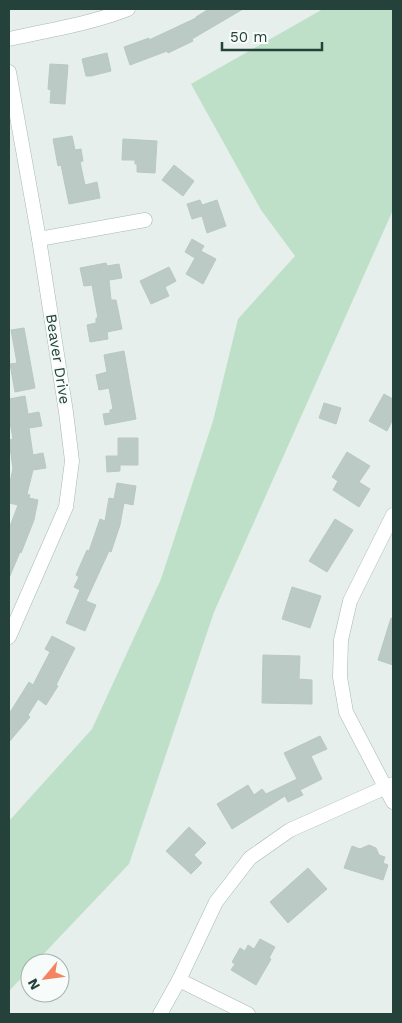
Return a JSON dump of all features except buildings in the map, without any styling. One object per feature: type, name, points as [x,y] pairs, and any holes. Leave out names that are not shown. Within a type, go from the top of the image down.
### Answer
[{"type":"street","points":[[9,38],[74,25],[128,9]]},
{"type":"street","name":"Beaver Drive","points":[[9,72],[39,240],[72,461],[66,507],[11,627]]},
{"type":"street","points":[[39,240],[145,220]]},
{"type":"street","points":[[393,515],[350,601],[341,640],[340,677],[346,712],[390,786],[393,802]]},
{"type":"street","points":[[160,1014],[179,980],[216,902],[250,858],[290,830],[390,786]]},
{"type":"street","points":[[179,980],[248,1014]]},
{"type":"green space","points":[[323,9],[393,9],[393,210],[214,612],[129,864],[44,953],[20,953],[20,979],[9,991],[9,821],[92,729],[161,579],[213,421],[238,319],[295,256],[261,210],[191,84]]}]
